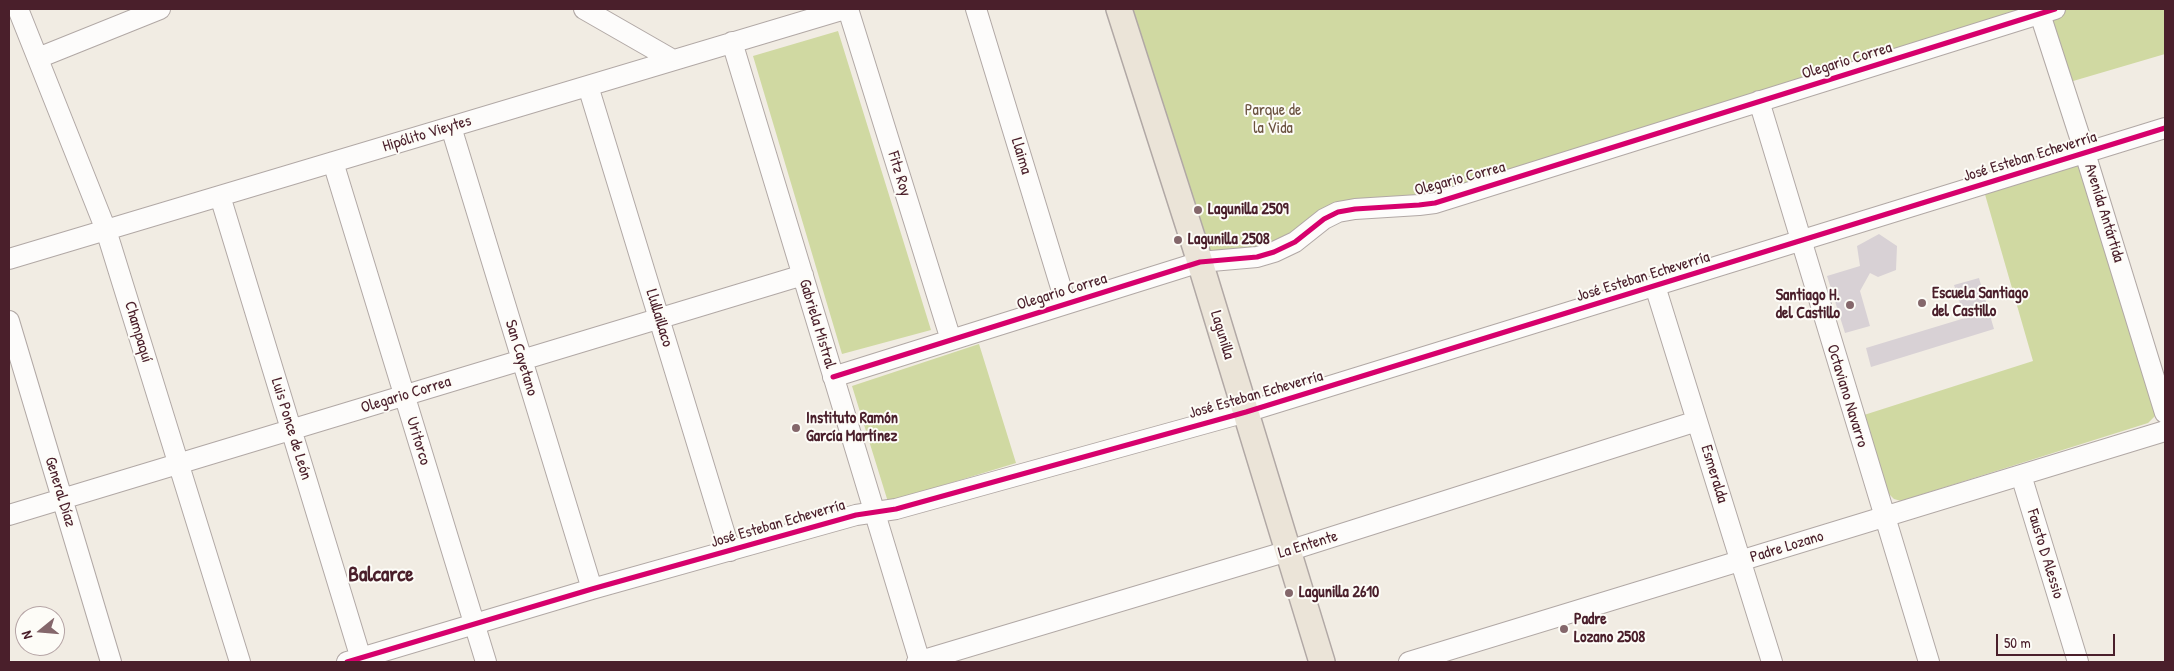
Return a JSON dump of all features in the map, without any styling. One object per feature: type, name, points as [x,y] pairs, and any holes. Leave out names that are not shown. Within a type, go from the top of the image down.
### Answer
[{"type":"main road","name":"Lagunilla","points":[[1119,9],[1200,262],[1322,662]]},
{"type":"street","name":"Champaquí","points":[[18,9],[106,230],[240,662]]},
{"type":"street","points":[[38,58],[160,9]]},
{"type":"street","points":[[584,9],[673,60]]},
{"type":"street","name":"Hipólito Vieytes","points":[[9,259],[732,42],[790,17],[846,9]]},
{"type":"street","name":"Fitz Roy","points":[[846,9],[951,340]]},
{"type":"street","name":"Llaima","points":[[976,9],[1066,304]]},
{"type":"street","name":"Olegario Correa","points":[[834,377],[1200,262],[1257,256],[1274,252],[1295,242],[1324,219],[1338,212],[1435,202],[2048,12]]},
{"type":"street","name":"Avenida Antártida","points":[[2048,12],[2085,153],[2165,412]]},
{"type":"street","name":"Gabriela Mistral","points":[[732,42],[919,662]]},
{"type":"street","name":"Llullaillaco","points":[[588,86],[730,550]]},
{"type":"street","name":"Octaviano Navarro","points":[[1759,101],[1929,662]]},
{"type":"street","name":"San Cayetano","points":[[451,127],[592,589]]},
{"type":"street","name":"José Esteban Echeverría","points":[[356,661],[474,624],[730,550],[856,515],[896,509],[1246,412],[2165,128]]},
{"type":"street","name":"Uritorco","points":[[333,162],[486,662]]},
{"type":"street","name":"Luis Ponce de León","points":[[220,196],[291,430],[356,661]]},
{"type":"street","name":"Olegario Correa","points":[[9,515],[803,275]]},
{"type":"street","name":"Esmeralda","points":[[1655,286],[1772,662]]},
{"type":"street","name":"General Díaz","points":[[9,321],[110,662]]},
{"type":"street","name":"La Entente","points":[[919,662],[1288,551],[1697,421]]},
{"type":"street","name":"Padre Lozano","points":[[1409,662],[2165,431]]},
{"type":"street","name":"Fausto D Alessio","points":[[2021,475],[2078,662]]},
{"type":"green space","name":"Parque de la Vida","points":[[1119,9],[2165,9],[2165,54],[2063,84],[2040,15],[1435,203],[1355,209],[1295,242],[1200,262]]},
{"type":"green space","points":[[838,31],[931,330],[842,354],[753,56]]},
{"type":"green space","points":[[2079,164],[2155,416],[2148,423],[1901,501],[1894,499],[1889,494],[1864,415],[2033,361],[1984,191]]},
{"type":"green space","points":[[979,344],[1016,463],[888,502],[852,386]]},
{"type":"building","points":[[1879,234],[1897,246],[1896,270],[1878,277],[1870,273],[1860,291],[1870,326],[1845,333],[1827,276],[1860,266],[1857,246]]},
{"type":"building","points":[[1979,278],[1994,329],[1871,367],[1866,348],[1965,318],[1954,285]]},
{"type":"cycle path","points":[[833,377],[1200,262],[1257,257],[1274,252],[1295,242],[1324,219],[1338,212],[1435,203],[2055,9]]},
{"type":"cycle path","points":[[347,662],[592,589],[856,515],[896,509],[1246,412],[2165,128]]},
{"type":"place","name":"Lagunilla 2509","points":[[1198,210]]},
{"type":"place","name":"Lagunilla 2508","points":[[1178,240]]},
{"type":"place","name":"Escuela Santiago del Castillo","points":[[1922,303]]},
{"type":"place","name":"Santiago H. del Castillo","points":[[1850,305]]},
{"type":"place","name":"Instituto Ramón García Martínez","points":[[796,428]]},
{"type":"place","name":"Lagunilla 2610","points":[[1289,593]]},
{"type":"place","name":"Padre Lozano 2508","points":[[1564,629]]},
{"type":"district","name":"Balcarce","points":[[381,575]]}]
